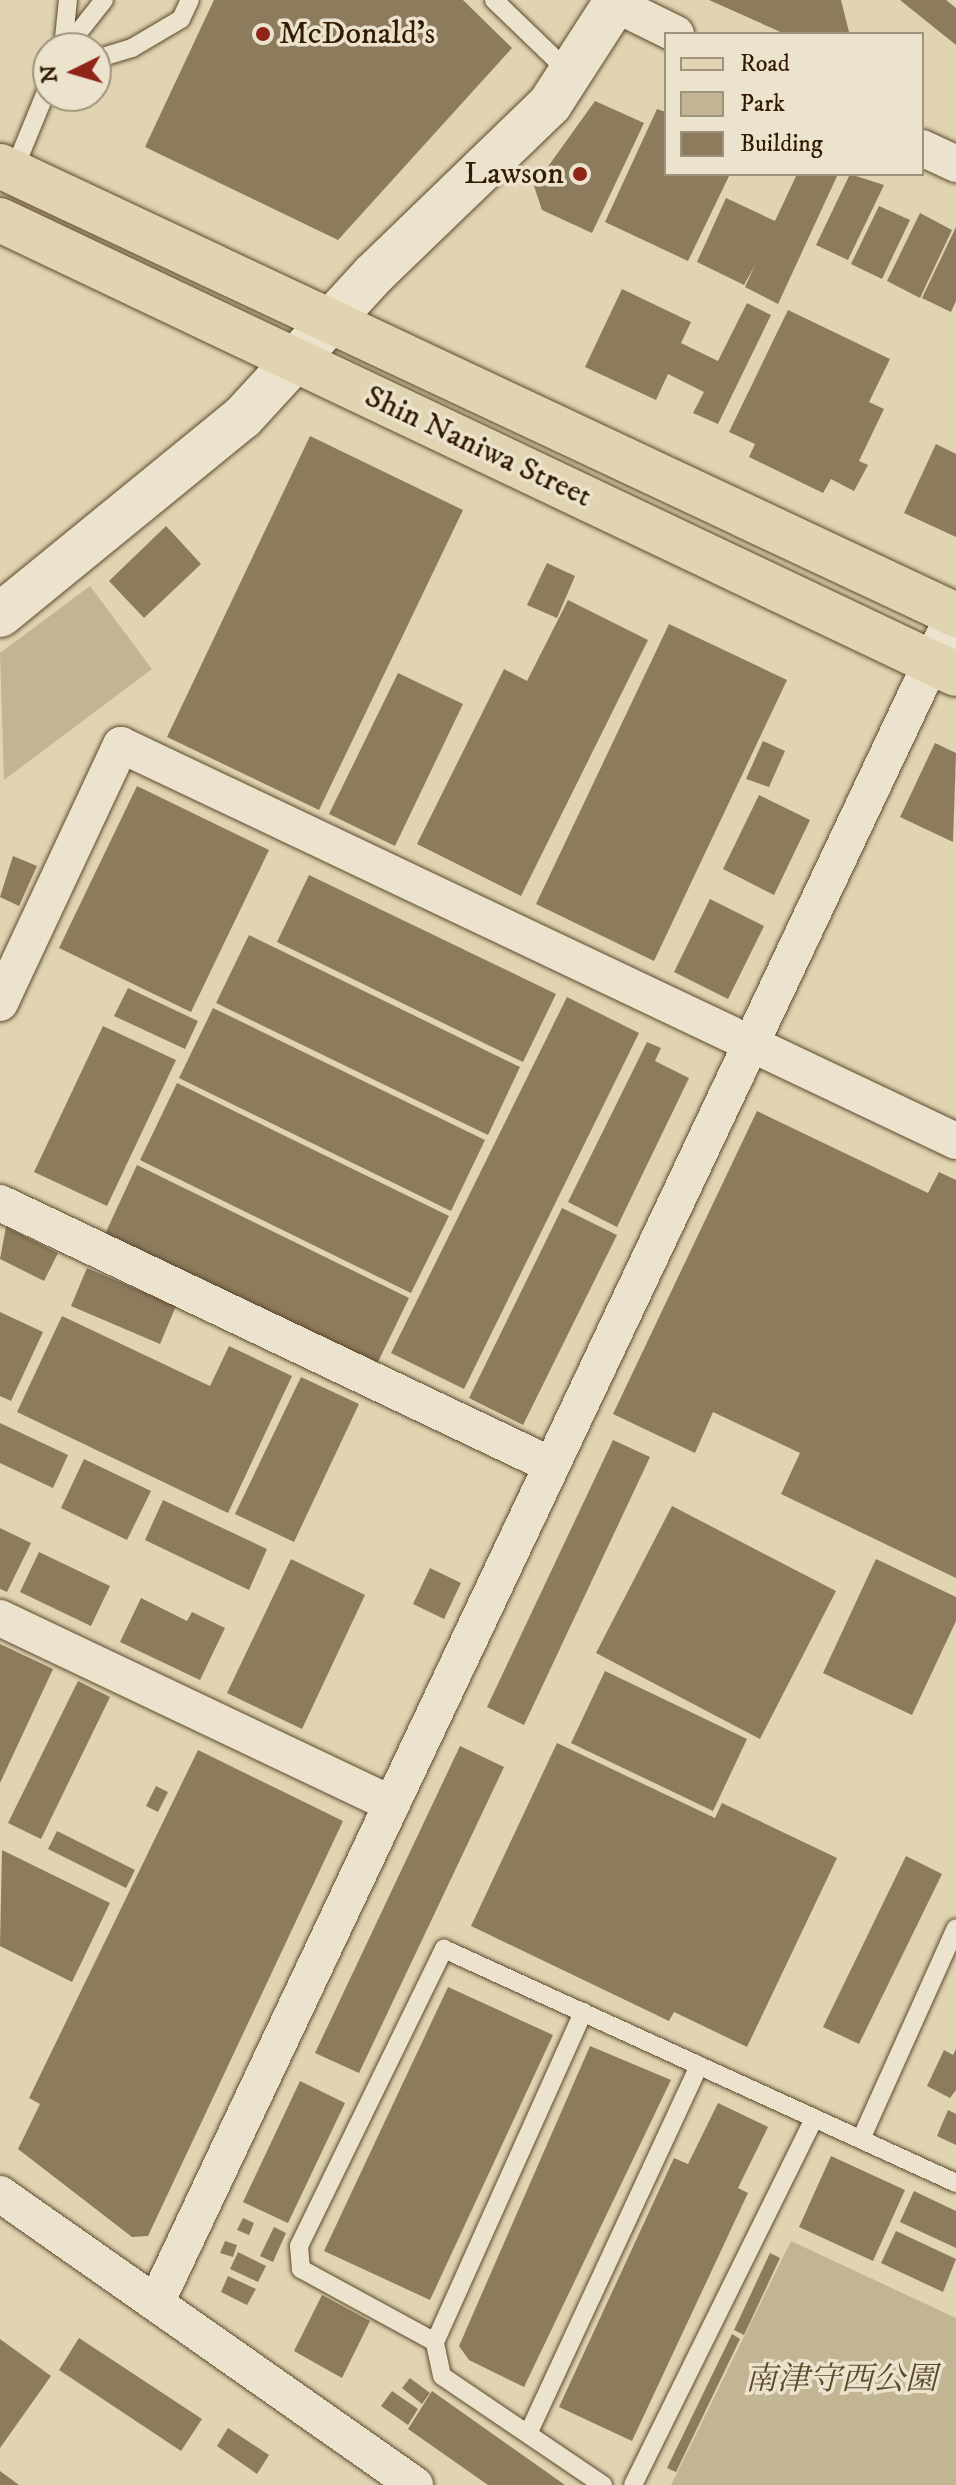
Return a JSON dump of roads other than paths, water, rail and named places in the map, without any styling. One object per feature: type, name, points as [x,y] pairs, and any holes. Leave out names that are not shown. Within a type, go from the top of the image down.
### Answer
[{"type":"main road","name":"Shin Naniwa Street","points":[[6,169],[331,324],[955,613]]},
{"type":"main road","name":"Shin Naniwa Street","points":[[0,220],[945,668]]},
{"type":"street","points":[[0,615],[243,417],[573,75],[616,2],[672,32]]},
{"type":"street","points":[[924,149],[956,164]]},
{"type":"street","points":[[156,2303],[750,1044],[945,668],[955,613]]},
{"type":"street","points":[[0,1003],[121,745],[956,1141]]},
{"type":"street","points":[[0,1203],[551,1465]]},
{"type":"street","points":[[0,1618],[391,1804]]},
{"type":"street","points":[[0,2194],[415,2485]]},
{"type":"lane","points":[[65,32],[68,0]]},
{"type":"lane","points":[[77,32],[104,0]]},
{"type":"lane","points":[[112,54],[132,48],[181,19],[190,0]]},
{"type":"lane","points":[[494,0],[573,75]]},
{"type":"lane","points":[[6,169],[35,112]]},
{"type":"lane","points":[[861,2139],[956,1928]]},
{"type":"lane","points":[[435,2342],[301,2269],[299,2246],[444,1949],[956,2183]]},
{"type":"lane","points":[[583,2012],[435,2342],[442,2376],[603,2485]]},
{"type":"lane","points":[[528,2434],[699,2066]]},
{"type":"lane","points":[[633,2485],[814,2118]]},
{"type":"place","name":"McDonald's","points":[[263,34]]},
{"type":"place","name":"Lawson","points":[[580,174]]},
{"type":"park label","name":"南津守西公園","points":[[841,2380]]}]
